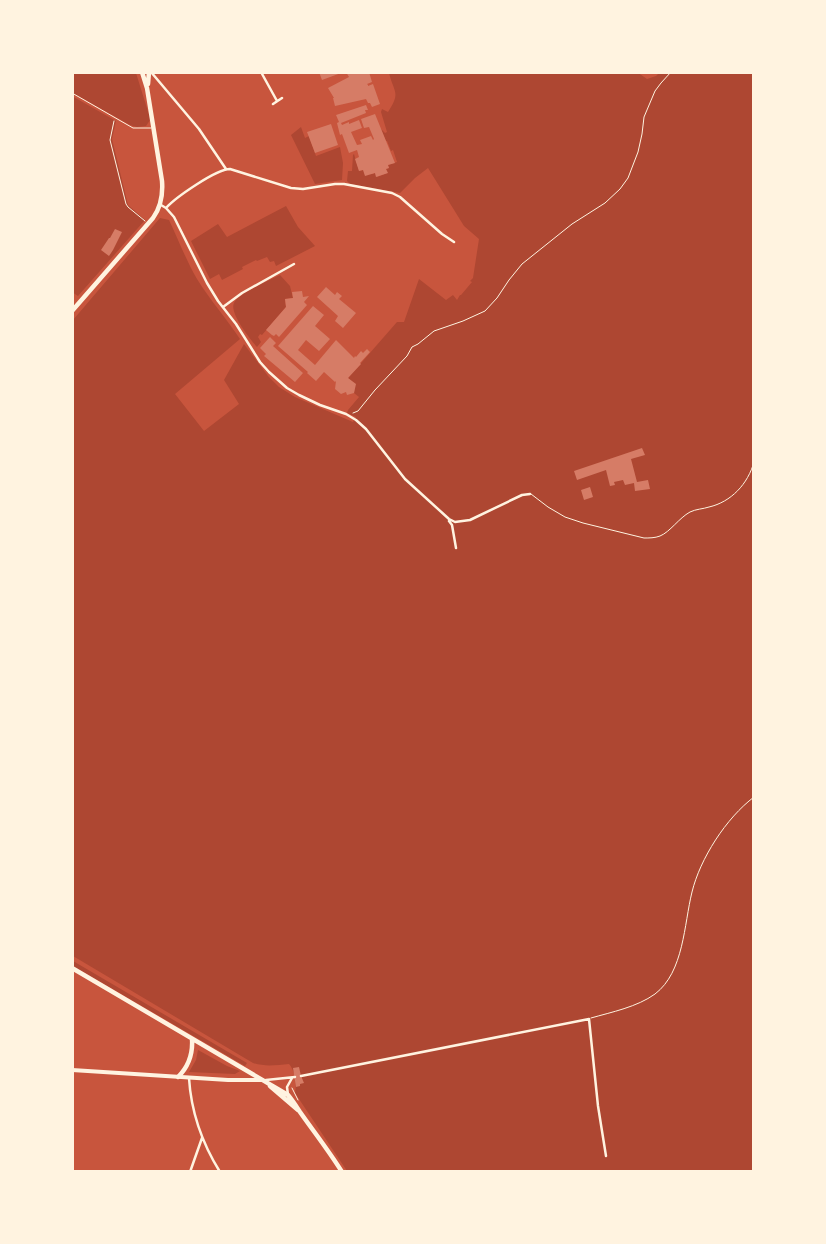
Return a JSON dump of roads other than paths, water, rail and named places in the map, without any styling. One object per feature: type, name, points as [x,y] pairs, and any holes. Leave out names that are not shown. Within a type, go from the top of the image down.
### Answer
[{"type":"main road","points":[[72,311],[153,218],[160,205],[162,188],[154,127],[142,72]]},
{"type":"main road","points":[[147,88],[150,72]]},
{"type":"main road","points":[[72,968],[262,1080],[300,1111]]},
{"type":"main road","points":[[178,1077],[190,1058],[192,1039]]},
{"type":"main road","points":[[72,1070],[189,1078],[262,1080]]},
{"type":"main road","points":[[267,1084],[279,1089],[294,1102],[342,1172]]},
{"type":"street","points":[[150,72],[199,129],[226,169]]},
{"type":"street","points":[[261,72],[278,101]]},
{"type":"street","points":[[273,104],[282,98]]},
{"type":"street","points":[[166,208],[171,202],[200,182],[226,169],[243,172],[286,187],[303,189],[344,184],[392,193],[400,197],[442,234],[454,242]]},
{"type":"street","points":[[160,205],[166,208],[174,217],[204,278],[260,362],[275,378],[298,396],[343,413],[356,420],[366,429],[415,490],[449,520],[452,525],[456,548]]},
{"type":"street","points":[[223,307],[242,293],[294,264]]},
{"type":"street","points":[[449,520],[454,522],[470,520],[522,495],[530,494]]},
{"type":"street","points":[[301,1076],[590,1019],[598,1106],[606,1156]]},
{"type":"street","points":[[189,1078],[190,1093],[202,1138],[220,1172]]},
{"type":"street","points":[[262,1080],[294,1078],[287,1087],[288,1095]]},
{"type":"street","points":[[190,1172],[202,1138]]},
{"type":"lane","points":[[72,93],[133,128],[154,127]]},
{"type":"lane","points":[[530,494],[565,517],[644,538],[654,538],[661,536],[692,511],[718,505],[730,497],[742,487],[752,470],[754,462]]},
{"type":"lane","points":[[590,1019],[640,1002],[662,987],[672,972],[678,956],[692,892],[704,858],[738,811],[754,797]]}]
